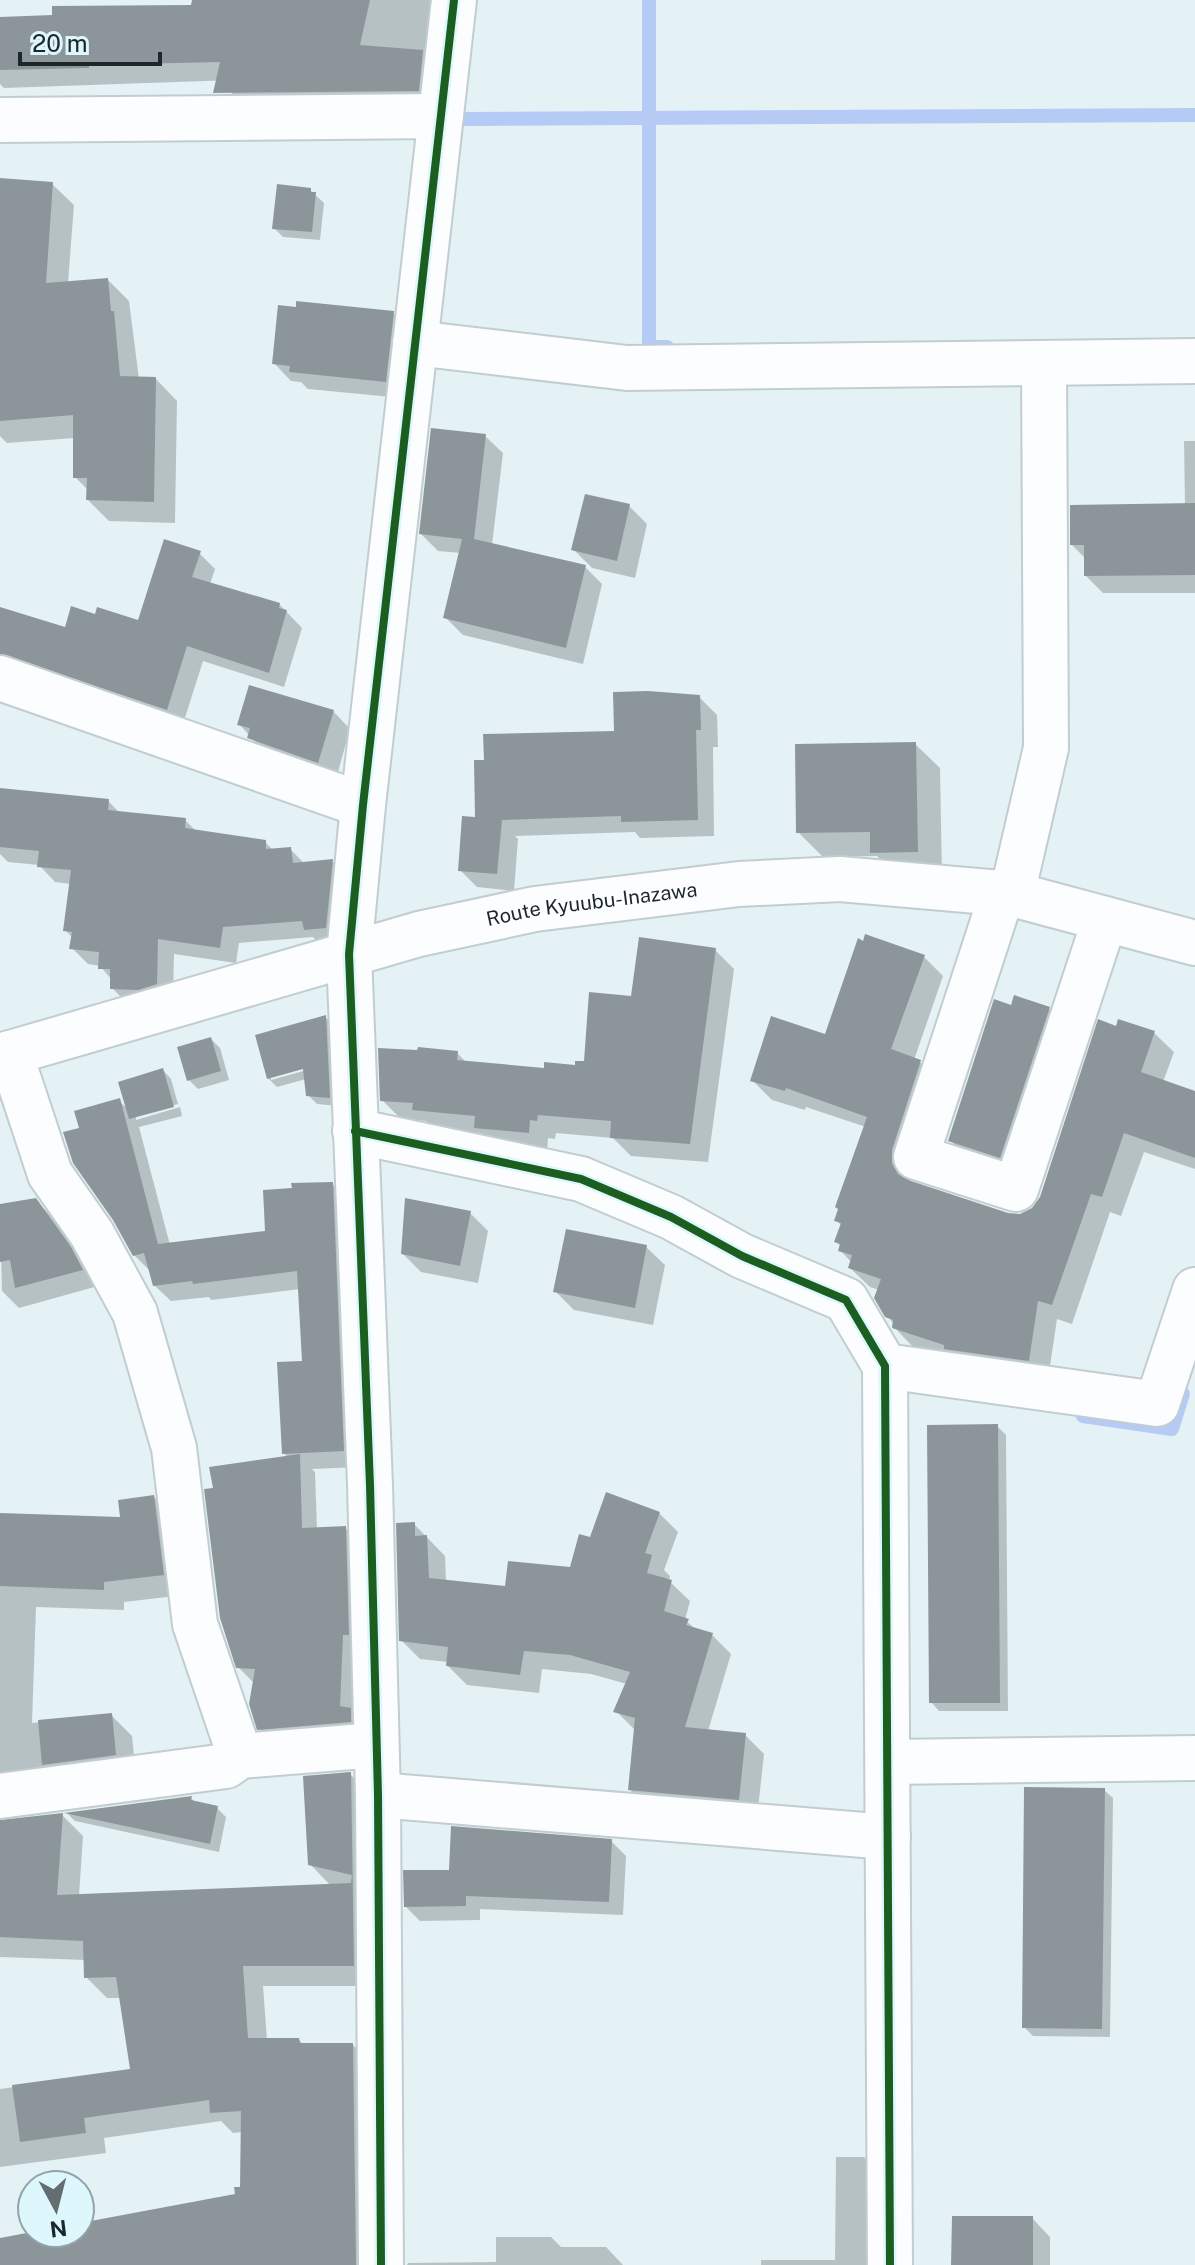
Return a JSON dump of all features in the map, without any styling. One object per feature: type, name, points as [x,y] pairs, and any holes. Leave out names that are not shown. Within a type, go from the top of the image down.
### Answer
[{"type":"street","points":[[381,2265],[378,1795],[370,1485],[349,954],[454,0]]},
{"type":"street","points":[[0,120],[441,116]]},
{"type":"street","points":[[415,343],[627,368],[1195,361]]},
{"type":"street","points":[[1044,363],[1046,748],[1007,894],[916,1157],[1016,1189],[1105,919]]},
{"type":"street","points":[[0,678],[363,805]]},
{"type":"street","name":"Route Kyuubu-Inazawa","points":[[5,1055],[419,934],[535,909],[739,884],[840,879],[1007,894],[1195,943]]},
{"type":"street","points":[[5,1055],[50,1174],[92,1234],[135,1313],[174,1448],[195,1624],[240,1756]]},
{"type":"street","points":[[355,1131],[581,1179],[671,1217],[742,1256],[846,1300],[885,1366],[890,2265]]},
{"type":"street","points":[[885,1366],[1157,1404],[1195,1290]]},
{"type":"street","points":[[0,1796],[226,1766],[240,1756],[376,1745]]},
{"type":"street","points":[[888,1762],[1195,1758]]},
{"type":"street","points":[[378,1795],[888,1837]]},
{"type":"building","points":[[192,0],[370,0],[360,45],[423,50],[419,91],[213,93],[220,62],[0,70],[0,17],[52,15],[52,6],[191,5]]},
{"type":"building","points":[[0,178],[53,182],[46,283],[108,278],[120,376],[156,377],[154,502],[86,500],[87,478],[73,478],[73,415],[0,421]]},
{"type":"building","points":[[277,184],[311,188],[311,192],[316,192],[312,232],[272,229]]},
{"type":"building","points":[[296,301],[394,311],[386,382],[289,372],[290,366],[272,364],[278,305],[296,307]]},
{"type":"building","points":[[431,428],[486,434],[474,539],[586,565],[566,648],[443,618],[462,539],[419,534]]},
{"type":"building","points":[[585,494],[630,504],[617,561],[571,550]]},
{"type":"building","points":[[1195,503],[1195,575],[1084,576],[1084,545],[1070,545],[1070,505]]},
{"type":"building","points":[[164,539],[201,551],[192,577],[280,603],[279,608],[287,610],[269,673],[187,646],[167,710],[0,654],[0,607],[65,627],[71,606],[95,614],[97,607],[138,620]]},
{"type":"building","points":[[249,685],[334,710],[318,763],[247,738],[250,728],[237,725]]},
{"type":"building","points":[[613,692],[700,695],[701,730],[696,730],[698,820],[621,822],[621,816],[499,820],[502,820],[497,874],[458,871],[462,816],[475,817],[474,760],[484,760],[483,734],[614,731]]},
{"type":"building","points":[[916,742],[918,852],[870,853],[870,832],[796,833],[795,744]]},
{"type":"building","points":[[0,788],[109,799],[108,810],[186,818],[185,828],[266,840],[266,849],[291,847],[293,863],[333,859],[326,928],[304,930],[302,921],[223,927],[220,948],[158,939],[157,984],[138,990],[110,989],[110,969],[98,969],[99,952],[69,949],[72,932],[63,931],[71,870],[37,867],[39,851],[0,847]]},
{"type":"building","points":[[865,934],[925,955],[891,1049],[921,1060],[892,1150],[892,1163],[898,1174],[908,1180],[1008,1213],[1020,1214],[1032,1208],[1040,1197],[1098,1019],[1116,1026],[1118,1019],[1155,1031],[1141,1072],[1195,1091],[1195,1158],[1124,1133],[1102,1197],[1091,1194],[1052,1305],[1038,1301],[1029,1361],[944,1349],[944,1345],[892,1328],[893,1320],[885,1317],[874,1298],[881,1279],[848,1268],[852,1255],[838,1251],[840,1244],[834,1242],[841,1223],[834,1221],[838,1209],[835,1207],[867,1117],[786,1088],[785,1091],[750,1081],[771,1016],[825,1034],[858,938],[863,941]]},
{"type":"building","points":[[639,937],[716,948],[690,1144],[610,1138],[611,1121],[538,1115],[537,1121],[530,1120],[529,1133],[474,1128],[475,1116],[412,1110],[413,1103],[380,1101],[378,1048],[417,1050],[418,1047],[458,1051],[457,1060],[544,1068],[544,1062],[575,1065],[575,1061],[584,1061],[589,992],[631,996]]},
{"type":"building","points":[[1014,995],[1050,1007],[1000,1158],[948,1141],[994,999],[1011,1005]]},
{"type":"building","points":[[326,1015],[330,1098],[306,1096],[303,1069],[267,1079],[255,1035]]},
{"type":"building","points":[[211,1037],[221,1071],[187,1081],[177,1047]]},
{"type":"building","points":[[163,1068],[174,1107],[129,1119],[118,1082]]},
{"type":"building","points":[[120,1098],[158,1244],[265,1231],[263,1190],[292,1188],[291,1183],[333,1182],[344,1451],[282,1454],[277,1362],[302,1361],[297,1271],[153,1286],[144,1253],[133,1256],[113,1220],[73,1163],[63,1132],[79,1128],[74,1111]]},
{"type":"building","points":[[36,1198],[71,1247],[83,1270],[15,1288],[10,1260],[0,1262],[0,1204]]},
{"type":"building","points":[[405,1198],[471,1211],[460,1266],[401,1254]]},
{"type":"building","points":[[566,1229],[647,1245],[635,1308],[553,1292]]},
{"type":"building","points":[[998,1424],[1000,1703],[929,1703],[927,1425]]},
{"type":"building","points":[[300,1454],[302,1528],[346,1526],[349,1635],[343,1635],[340,1706],[351,1708],[351,1722],[257,1730],[249,1704],[255,1669],[236,1668],[220,1618],[204,1489],[213,1488],[209,1467]]},
{"type":"building","points":[[606,1492],[660,1512],[645,1553],[652,1555],[647,1573],[672,1580],[664,1611],[689,1619],[686,1625],[713,1633],[685,1727],[746,1733],[739,1800],[628,1790],[635,1718],[613,1712],[630,1672],[570,1655],[524,1651],[520,1675],[446,1666],[448,1647],[399,1641],[396,1523],[415,1522],[415,1536],[427,1535],[429,1578],[505,1586],[508,1561],[570,1567],[579,1534],[590,1537]]},
{"type":"building","points":[[154,1495],[164,1575],[104,1582],[104,1590],[0,1586],[0,1513],[120,1517],[118,1500]]},
{"type":"building","points":[[112,1713],[116,1755],[42,1765],[38,1720]]},
{"type":"building","points":[[351,1772],[354,1966],[243,1966],[248,2038],[299,2038],[300,2043],[353,2043],[356,2265],[0,2265],[0,2238],[16,2235],[16,2249],[96,2249],[96,2220],[235,2194],[234,2187],[240,2187],[241,2111],[210,2113],[209,2100],[84,2118],[86,2133],[20,2142],[12,2085],[130,2069],[116,1977],[84,1978],[83,1941],[0,1937],[0,1820],[63,1813],[57,1895],[351,1883],[352,1875],[308,1865],[303,1776]]},
{"type":"building","points":[[1024,1787],[1105,1788],[1102,2029],[1022,2028]]},
{"type":"building","points":[[192,1796],[191,1800],[218,1806],[210,1844],[64,1813]]},
{"type":"building","points":[[451,1826],[612,1839],[609,1902],[466,1896],[466,1906],[404,1907],[403,1870],[449,1870]]},
{"type":"building","points":[[952,2216],[1033,2216],[1033,2265],[951,2265]]},
{"type":"waterway","points":[[649,0],[649,347],[667,347]]},
{"type":"waterway","points":[[460,119],[1195,115]]},
{"type":"waterway","points":[[1083,1416],[1172,1429],[1183,1394]]},
{"type":"cycle path","points":[[381,2265],[378,1795],[370,1485],[349,954],[454,0]]},
{"type":"cycle path","points":[[355,1131],[581,1179],[671,1217],[742,1256],[846,1300],[885,1366],[890,2265]]}]
